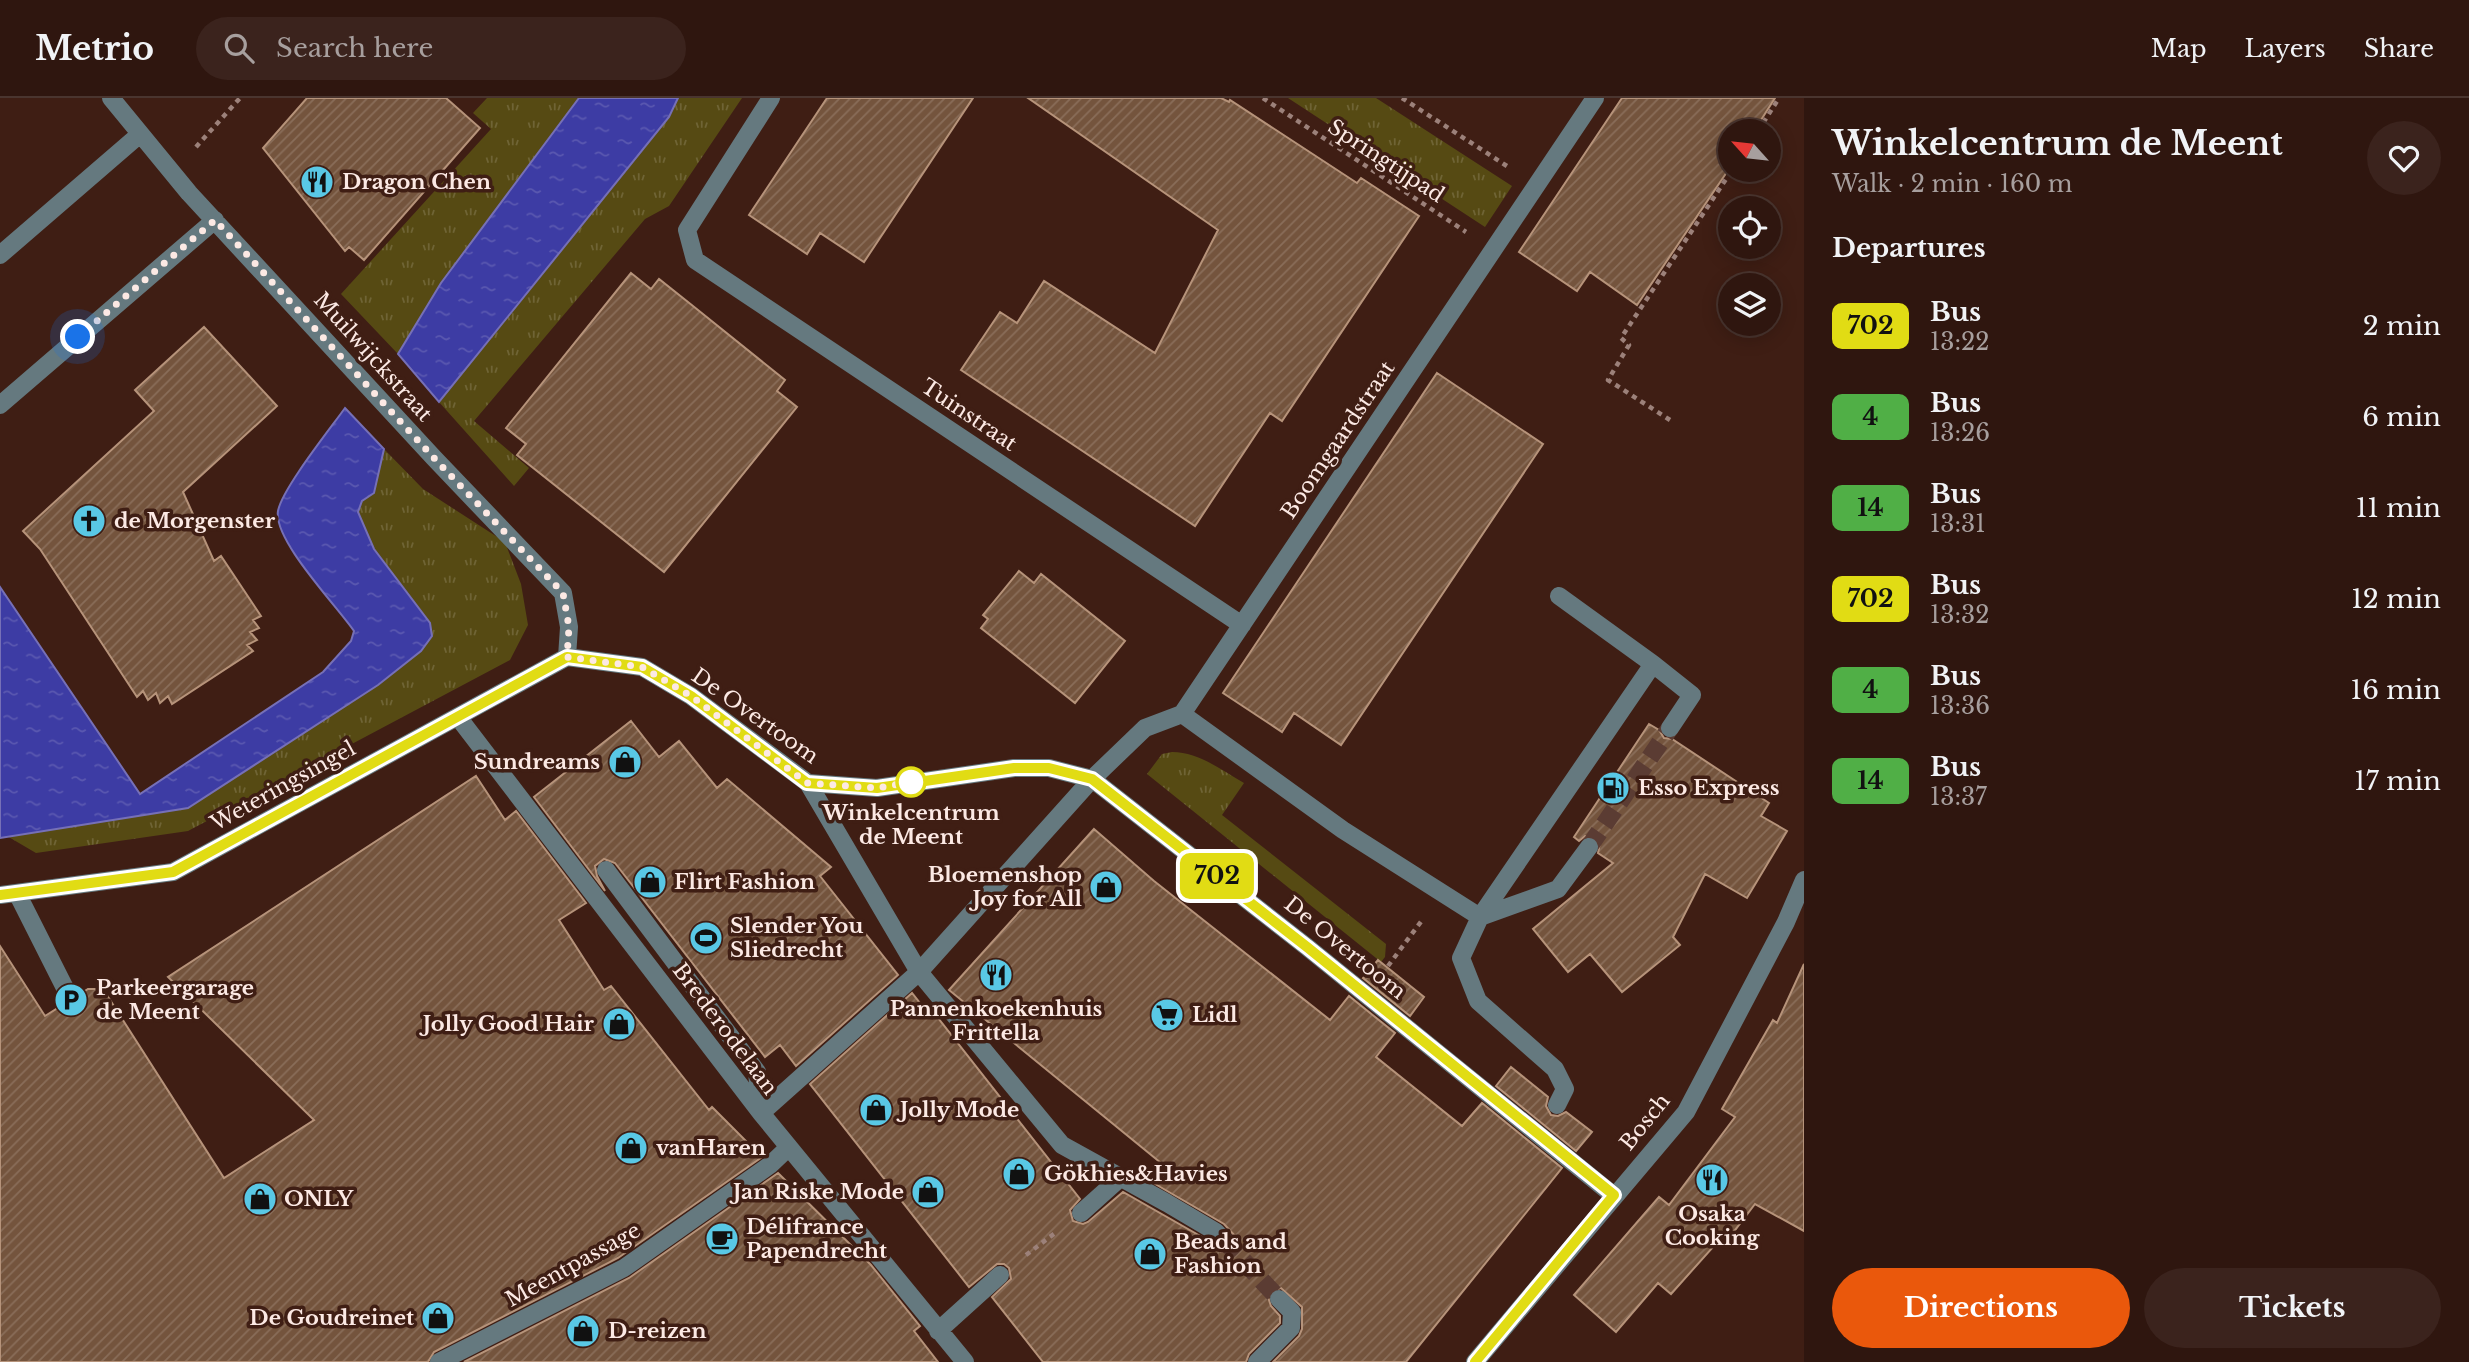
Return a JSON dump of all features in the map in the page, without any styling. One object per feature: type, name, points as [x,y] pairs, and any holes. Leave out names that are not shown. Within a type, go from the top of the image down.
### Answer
[{"type":"street","name":"Muilwijckstraat","points":[[111,98],[139,135],[215,220],[434,458],[563,593],[569,627],[567,657]]},
{"type":"street","name":"Tuinstraat","points":[[771,98],[687,230],[695,260],[1242,625]]},
{"type":"street","name":"Boomgaardstraat","points":[[1182,714],[1595,98]]},
{"type":"street","points":[[0,255],[139,135]]},
{"type":"street","points":[[0,405],[215,220]]},
{"type":"street","points":[[1559,596],[1692,695],[1670,728]]},
{"type":"street","name":"Weteringsingel","points":[[9,894],[173,872],[567,657]]},
{"type":"street","name":"De Overtoom","points":[[567,657],[642,667],[691,696],[807,783],[877,788],[1014,768],[1049,768],[1092,779],[1307,947],[1614,1195]]},
{"type":"street","points":[[1557,1105],[1565,1089],[1555,1069],[1478,1001],[1461,958],[1480,916],[1653,664]]},
{"type":"street","points":[[761,1113],[919,972],[1092,779],[1145,728],[1182,714],[1343,830],[1480,916]]},
{"type":"street","name":"Brederodelaan","points":[[458,717],[761,1113],[965,1362]]},
{"type":"street","points":[[807,783],[919,972],[1062,1145],[1216,1232],[1225,1241]]},
{"type":"street","points":[[1480,916],[1558,889],[1589,847]]},
{"type":"street","points":[[606,870],[757,1072],[761,1113]]},
{"type":"street","name":"Bosch","points":[[1475,1362],[1686,1112],[1786,922],[1804,880]]},
{"type":"street","points":[[9,894],[71,1000]]},
{"type":"street","name":"Meentpassage","points":[[439,1362],[624,1268],[770,1166],[789,1147]]},
{"type":"street","points":[[1081,1213],[1120,1178]]},
{"type":"street","points":[[938,1331],[1000,1275]]},
{"type":"street","points":[[1257,1362],[1291,1328],[1292,1312],[1279,1299]]},
{"type":"path","points":[[173,174],[240,98]]},
{"type":"path","name":"Springtijpad","points":[[1263,98],[1493,250]]},
{"type":"path","points":[[1402,98],[1536,185]]},
{"type":"path","points":[[1766,119],[1779,98]]},
{"type":"path","points":[[1670,420],[1608,380],[1629,345],[1621,338],[1724,182]]},
{"type":"path","points":[[1388,966],[1443,893]]},
{"type":"path","points":[[1000,1275],[1081,1213]]},
{"type":"green space","points":[[487,98],[579,98],[441,283],[398,354],[341,294],[491,129],[473,113]]},
{"type":"green space","points":[[678,98],[742,98],[669,206],[645,219],[474,421],[529,468],[514,486],[439,402],[669,117]]},
{"type":"green space","points":[[1288,98],[1376,98],[1512,186],[1485,227]]},
{"type":"green space","points":[[384,449],[423,489],[505,542],[521,584],[528,625],[510,660],[188,831],[36,853],[7,836],[188,808],[378,685],[421,651],[430,622],[374,549],[358,512],[362,501],[374,493]]},
{"type":"green space","points":[[1172,752],[1201,758],[1244,783],[1222,815],[1386,944],[1385,957],[1381,962],[1147,774],[1162,754]]},
{"type":"water","points":[[579,98],[678,98],[669,117],[439,402],[398,354],[441,283]]},
{"type":"water","points":[[345,408],[384,449],[374,493],[362,501],[358,512],[374,549],[430,623],[432,636],[421,651],[378,685],[188,808],[0,838],[0,587],[140,794],[323,672],[351,641],[354,631],[295,555],[279,523],[278,511],[297,474]]},
{"type":"building","points":[[307,98],[446,98],[480,128],[364,260],[349,247],[345,251],[263,148]]},
{"type":"building","points":[[827,98],[973,98],[864,262],[820,233],[807,254],[749,215]]},
{"type":"building","points":[[1028,98],[1230,100],[1357,183],[1361,178],[1419,216],[1282,421],[1270,413],[1195,526],[961,370],[1000,312],[1017,323],[1044,281],[1155,353],[1218,230]]},
{"type":"building","points":[[1622,98],[1775,98],[1762,119],[1718,119],[1718,182],[1720,182],[1637,305],[1590,272],[1577,291],[1519,252]]},
{"type":"building","points":[[631,273],[651,289],[659,279],[785,380],[777,391],[797,407],[664,572],[517,455],[526,444],[506,428]]},
{"type":"building","name":"de Morgenster","points":[[204,327],[277,406],[183,492],[214,561],[221,556],[261,616],[253,620],[259,628],[250,632],[257,640],[247,645],[253,651],[172,704],[168,696],[160,703],[156,693],[148,700],[143,691],[137,697],[40,549],[23,531],[154,411],[135,390]]},
{"type":"building","points":[[1437,373],[1543,444],[1341,745],[1294,713],[1282,732],[1223,693]]},
{"type":"building","points":[[1019,571],[1034,583],[1041,574],[1125,641],[1075,703],[981,628],[988,619],[983,615]]},
{"type":"building","points":[[631,721],[659,757],[679,741],[717,788],[727,779],[831,867],[820,876],[898,975],[796,1066],[780,1045],[765,1057],[615,863],[604,859],[595,866],[605,891],[534,797]]},
{"type":"building","points":[[1649,724],[1659,730],[1664,738],[1672,739],[1769,803],[1761,816],[1787,831],[1747,898],[1705,874],[1673,937],[1680,945],[1622,992],[1590,954],[1568,972],[1533,929],[1613,863],[1598,853],[1600,843],[1595,838],[1585,836],[1579,841],[1574,837]]},
{"type":"building","points":[[476,776],[505,820],[516,811],[586,903],[559,920],[604,990],[611,986],[709,1110],[712,1107],[762,1157],[618,1258],[434,1352],[428,1362],[0,1362],[0,946],[45,1016],[61,1006],[70,1011],[75,1010],[82,1001],[80,994],[88,989],[103,989],[224,1178],[314,1120],[168,977]]},
{"type":"building","points":[[1094,829],[1154,881],[1330,1020],[1349,996],[1395,1033],[1376,1057],[1462,1126],[1482,1103],[1562,1168],[1406,1362],[1273,1362],[1299,1336],[1302,1329],[1302,1307],[1281,1288],[1271,1291],[1268,1297],[1271,1306],[1280,1316],[1280,1323],[1249,1354],[1246,1362],[1043,1362],[992,1297],[1011,1279],[1009,1268],[1004,1264],[997,1264],[969,1287],[810,1084],[912,993],[928,1013],[931,1009],[1080,1199],[1070,1210],[1073,1221],[1083,1224],[1088,1222],[1123,1192],[1209,1241],[1221,1252],[1233,1249],[1236,1237],[1224,1224],[1143,1177],[1161,1163],[949,990]]},
{"type":"building","points":[[1378,960],[1424,997],[1410,1016],[1363,978]]},
{"type":"building","points":[[1804,964],[1804,1231],[1755,1204],[1726,1242],[1721,1238],[1671,1294],[1658,1283],[1616,1332],[1574,1295],[1659,1197],[1669,1205],[1735,1117],[1722,1109],[1773,1020],[1777,1023]]},
{"type":"building","points":[[1511,1067],[1548,1097],[1546,1106],[1551,1115],[1558,1116],[1566,1112],[1592,1132],[1576,1151],[1496,1086]]},
{"type":"building","points":[[778,1173],[871,1265],[920,1326],[914,1331],[938,1362],[464,1362],[629,1278]]},
{"type":"tunnel","points":[[1589,847],[1670,728]]},
{"type":"tunnel","points":[[1225,1241],[1279,1299]]},
{"type":"bus line","name":"702","points":[[0,895],[173,872],[567,657],[642,667],[691,696],[807,783],[877,788],[1014,768],[1049,768],[1092,779],[1307,947],[1614,1195],[1475,1362]]},
{"type":"place","name":"Dragon Chen","points":[[317,182]]},
{"type":"place","name":"de Morgenster","points":[[89,521]]},
{"type":"place","name":"Sundreams","points":[[625,762]]},
{"type":"place","name":"Winkelcentrum de Meent","points":[[911,782]]},
{"type":"place","name":"Esso Express","points":[[1613,788]]},
{"type":"place","name":"Flirt Fashion","points":[[650,882]]},
{"type":"place","name":"Bloemenshop Joy for All","points":[[1106,887]]},
{"type":"place","name":"Slender You Sliedrecht","points":[[706,938]]},
{"type":"place","name":"Pannenkoekenhuis Frittella","points":[[996,975]]},
{"type":"place","name":"Parkeergarage de Meent","points":[[71,1000]]},
{"type":"place","name":"Lidl","points":[[1167,1015]]},
{"type":"place","name":"Jolly Good Hair","points":[[619,1024]]},
{"type":"place","name":"Jolly Mode","points":[[876,1110]]},
{"type":"place","name":"vanHaren","points":[[631,1148]]},
{"type":"place","name":"Gökhies&Havies","points":[[1019,1174]]},
{"type":"place","name":"Osaka Cooking","points":[[1712,1180]]},
{"type":"place","name":"Jan Riske Mode","points":[[928,1192]]},
{"type":"place","name":"ONLY","points":[[260,1199]]},
{"type":"place","name":"Délifrance Papendrecht","points":[[722,1239]]},
{"type":"place","name":"Beads and Fashion","points":[[1150,1254]]},
{"type":"place","name":"De Goudreinet","points":[[438,1318]]},
{"type":"place","name":"D-reizen","points":[[583,1331]]},
{"type":"route","points":[[78,337],[215,220],[434,458],[563,593],[569,627],[567,657],[642,667],[691,696],[807,783],[877,788],[911,782]]}]
